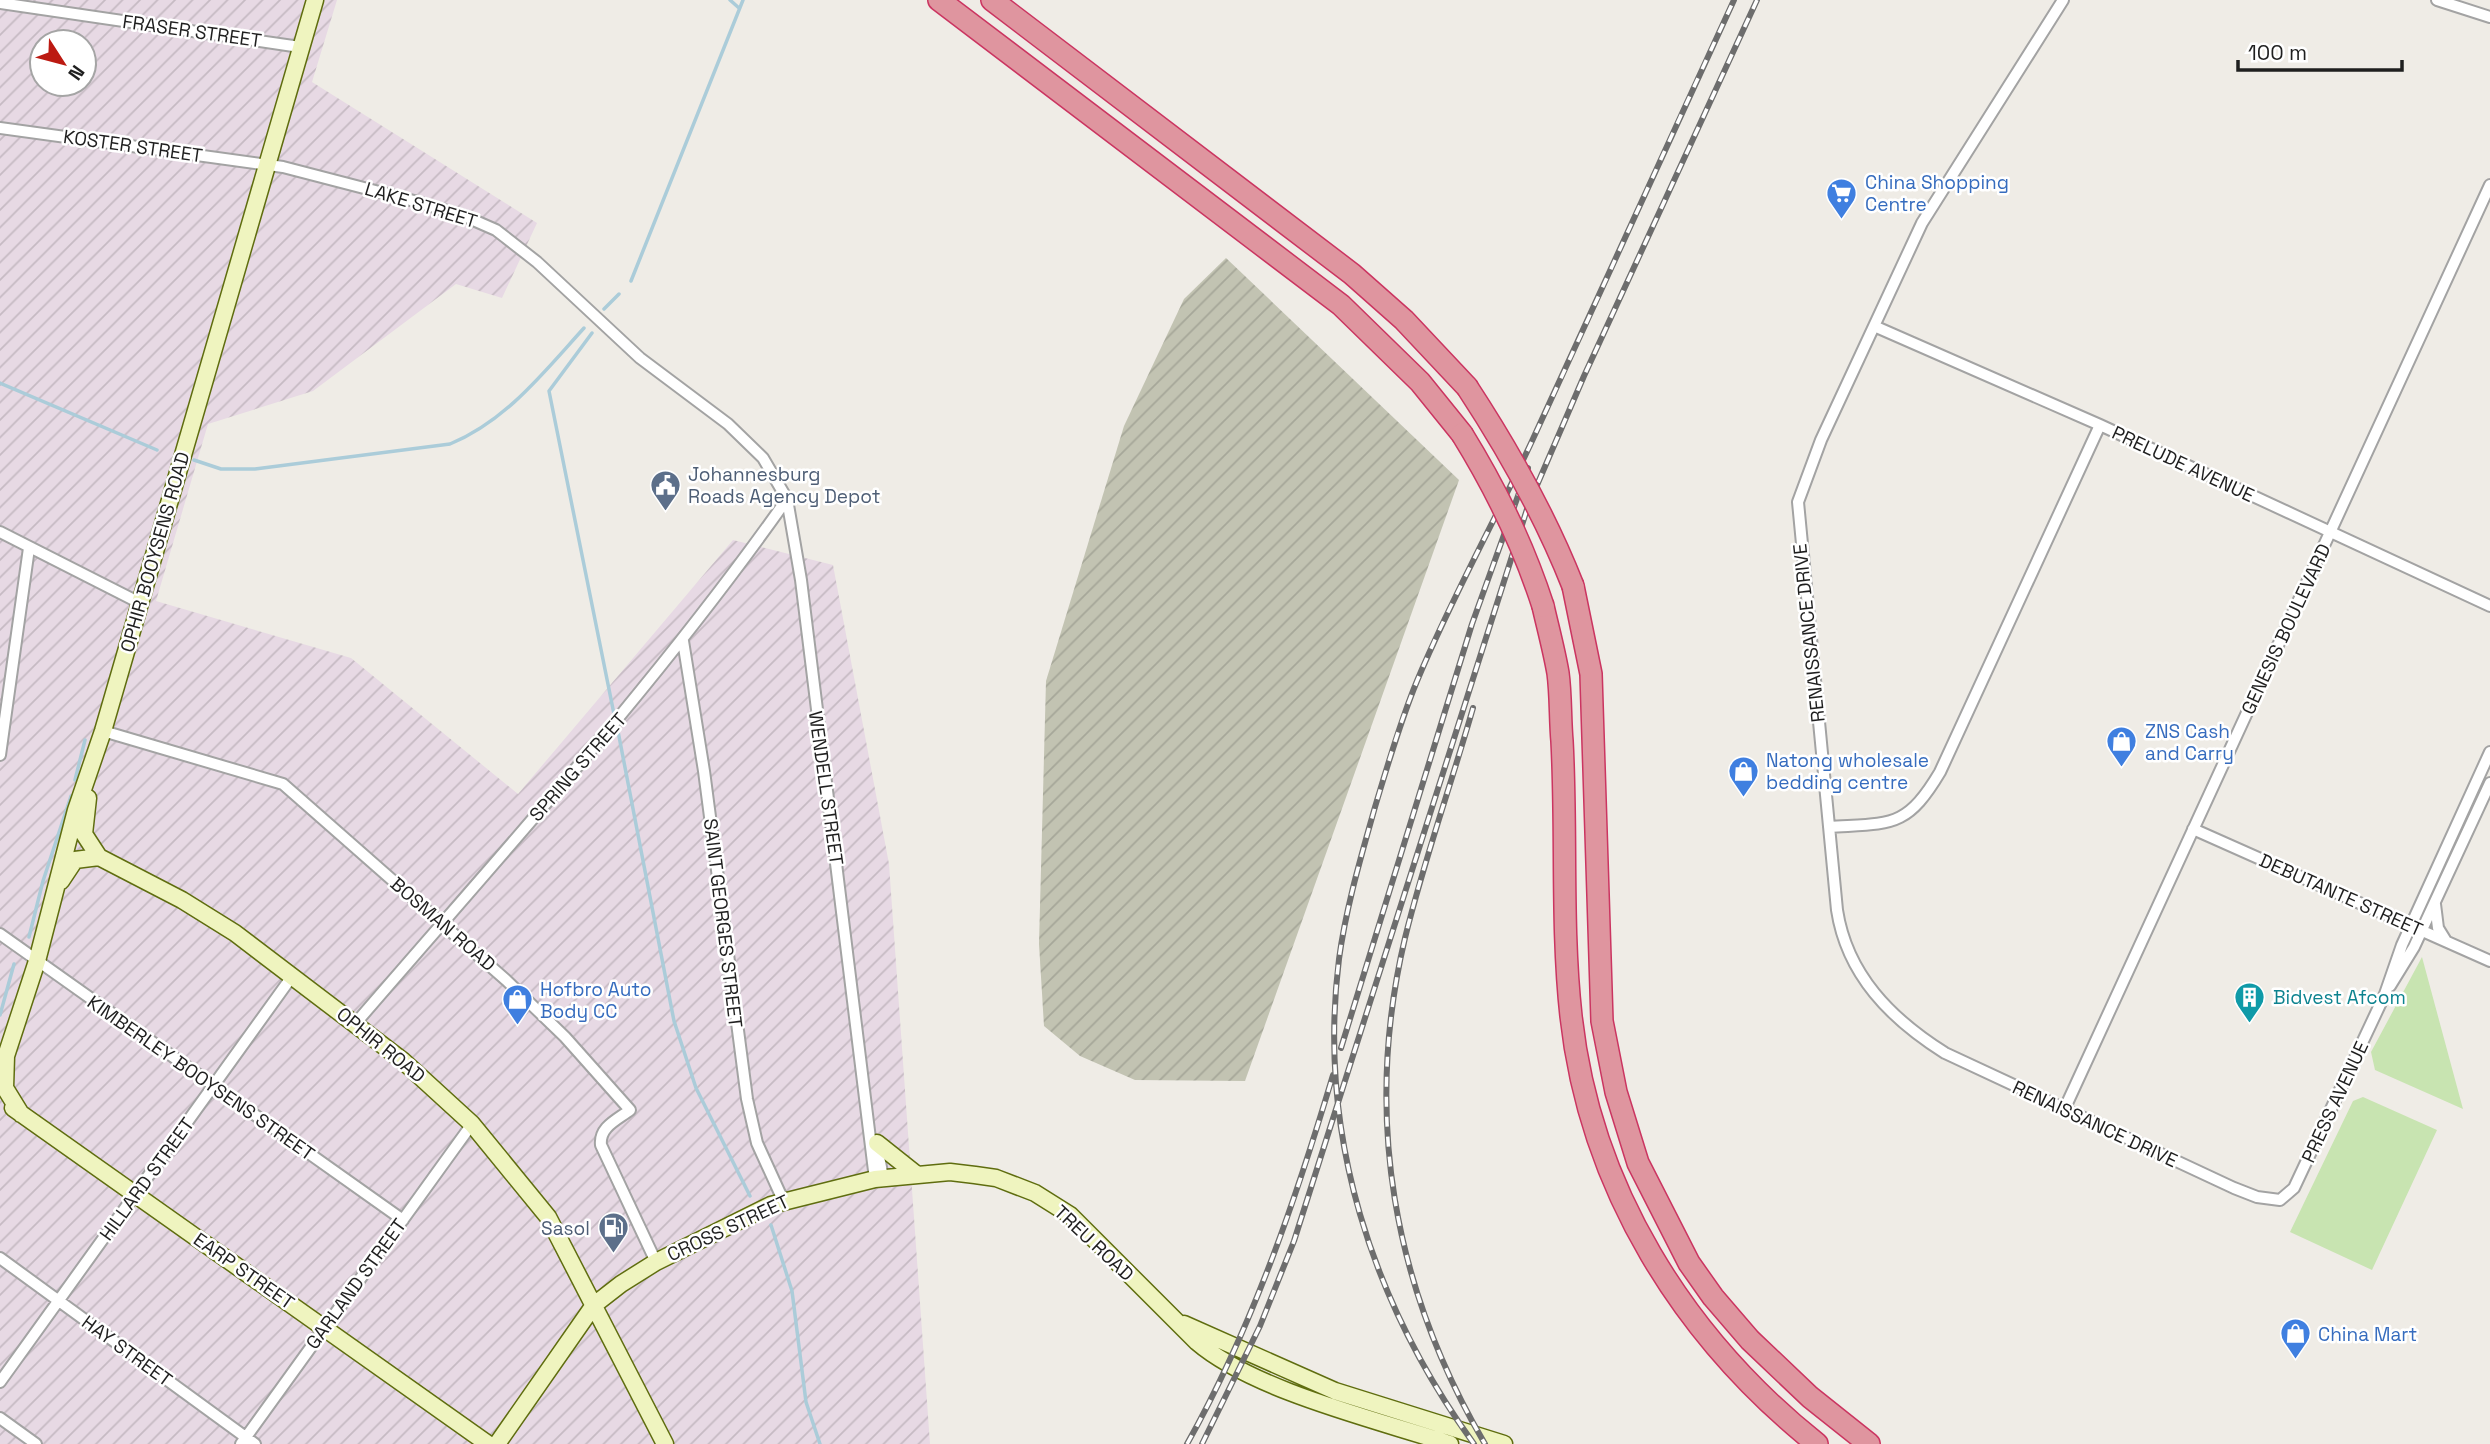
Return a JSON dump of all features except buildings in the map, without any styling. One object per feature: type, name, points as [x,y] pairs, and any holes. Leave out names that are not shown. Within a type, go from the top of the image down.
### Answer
[{"type":"highway","points":[[939,0],[1341,305],[1420,382],[1462,434],[1499,495],[1526,554],[1543,606],[1558,674],[1571,1016],[1585,1099],[1612,1180],[1643,1244],[1684,1307],[1729,1363],[1787,1420],[1817,1444]]},
{"type":"highway","points":[[992,0],[1345,269],[1404,320],[1467,387],[1521,473],[1556,542],[1573,586],[1591,674],[1602,1021],[1616,1092],[1638,1163],[1689,1263],[1750,1340],[1810,1397],[1869,1444]]},
{"type":"highway","points":[[1810,1397],[1886,1444]]},
{"type":"street","name":"OPHIR BOOYSENS ROAD","points":[[21,1114],[5,1088],[3,1059],[37,961],[76,810],[103,731],[314,0]]},
{"type":"street","name":"RENAISSANCE DRIVE","points":[[2063,0],[1940,191],[1805,476],[1798,502],[1841,937],[1853,964],[1870,989],[1917,1035],[1945,1053],[2234,1188],[2276,1200]]},
{"type":"street","points":[[2437,0],[2490,17]]},
{"type":"street","name":"FRASER STREET","points":[[0,3],[300,47]]},
{"type":"street","name":"KOSTER STREET","points":[[0,128],[267,165]]},
{"type":"street","name":"LAKE STREET","points":[[267,165],[331,178],[481,223],[519,246],[656,371],[745,438],[763,458],[787,499]]},
{"type":"street","name":"GENESIS BOULEVARD","points":[[2064,1110],[2490,185]]},
{"type":"street","name":"PRELUDE AVENUE","points":[[1874,326],[2100,425],[2490,606]]},
{"type":"street","points":[[1829,827],[1888,824],[1908,814],[1924,799],[1950,751],[2100,425]]},
{"type":"street","name":"SPRING STREET","points":[[355,1024],[626,712],[683,641],[787,499]]},
{"type":"street","name":"WENDELL STREET","points":[[787,499],[801,580],[879,1178]]},
{"type":"street","points":[[0,532],[140,603]]},
{"type":"street","points":[[0,755],[29,548]]},
{"type":"street","name":"SAINT GEORGES STREET","points":[[683,641],[704,772],[747,1099],[757,1143],[777,1202]]},
{"type":"street","name":"BOSMAN ROAD","points":[[103,731],[283,784],[442,922],[565,1037],[629,1110],[601,1133],[601,1144],[656,1262]]},
{"type":"street","name":"PRESS AVENUE","points":[[2276,1200],[2286,1197],[2294,1188],[2416,929],[2490,752]]},
{"type":"street","points":[[53,893],[75,860],[99,857],[84,834],[89,778]]},
{"type":"street","name":"PRESS AVENUE","points":[[2385,994],[2414,947],[2416,929],[2435,902],[2490,783]]},
{"type":"street","name":"DEBUTANTE STREET","points":[[2193,829],[2490,961]]},
{"type":"street","name":"OPHIR ROAD","points":[[99,857],[199,909],[293,975],[402,1060],[472,1124],[548,1217],[665,1444]]},
{"type":"street","points":[[2414,947],[2423,942],[2446,941],[2438,928],[2435,902]]},
{"type":"street","name":"KIMBERLEY BOOYSENS STREET","points":[[0,934],[403,1220]]},
{"type":"street","name":"HILLARD STREET","points":[[0,1382],[293,975]]},
{"type":"street","name":"WENDELL STREET","points":[[864,1078],[877,1143],[879,1178]]},
{"type":"street","name":"EARP STREET","points":[[0,1099],[488,1444]]},
{"type":"street","name":"GARLAND STREET","points":[[247,1442],[324,1328],[472,1124]]},
{"type":"street","points":[[877,1143],[916,1174]]},
{"type":"street","name":"TREU ROAD","points":[[879,1178],[916,1174],[975,1175],[996,1178],[1035,1193],[1070,1215],[1209,1353],[1266,1381],[1450,1444]]},
{"type":"street","name":"CROSS STREET","points":[[594,1305],[656,1262],[777,1202],[879,1178]]},
{"type":"street","name":"HAY STREET","points":[[0,1258],[247,1442]]},
{"type":"street","points":[[497,1444],[594,1305]]},
{"type":"street","name":"TREU ROAD","points":[[1178,1322],[1335,1391],[1504,1444]]},
{"type":"street","points":[[0,1418],[36,1444]]},
{"type":"shaded area","points":[[0,0],[337,0],[312,82],[537,223],[502,298],[456,284],[313,391],[208,424],[156,601],[351,658],[518,794],[733,540],[833,565],[889,864],[930,1444],[0,1444]]},
{"type":"shaded area","points":[[1226,258],[1459,480],[1245,1081],[1135,1080],[1080,1056],[1044,1026],[1039,944],[1046,681],[1124,426],[1184,299]]},
{"type":"green space","points":[[2422,957],[2463,1109],[2375,1070],[2371,1052]]},
{"type":"green space","points":[[2363,1097],[2437,1130],[2372,1270],[2290,1232],[2353,1101]]},
{"type":"waterway","points":[[730,0],[739,8]]},
{"type":"waterway","points":[[631,281],[743,0]]},
{"type":"waterway","points":[[604,309],[619,294]]},
{"type":"waterway","points":[[194,460],[221,469],[255,469],[450,444],[470,434],[506,409],[539,378],[584,328]]},
{"type":"waterway","points":[[592,333],[549,391],[615,719]]},
{"type":"waterway","points":[[0,383],[157,450]]},
{"type":"waterway","points":[[617,726],[674,1021],[696,1088],[750,1196]]},
{"type":"waterway","points":[[75,780],[85,740]]},
{"type":"waterway","points":[[29,937],[43,881],[71,796]]},
{"type":"waterway","points":[[0,1015],[14,964]]},
{"type":"waterway","points":[[771,1225],[792,1291],[806,1402],[820,1444]]},
{"type":"railway","points":[[1474,1444],[1438,1390],[1407,1333],[1381,1275],[1360,1214],[1345,1152],[1336,1089],[1334,1024],[1342,940],[1354,882],[1375,807],[1417,681],[1532,441],[1734,0]]},
{"type":"railway","points":[[1202,1444],[1260,1326],[1294,1241],[1528,506],[1584,376],[1757,0]]},
{"type":"railway","points":[[1341,1048],[1472,624],[1528,468]]},
{"type":"railway","points":[[1473,708],[1405,938],[1393,1004],[1387,1070],[1388,1135],[1395,1199],[1408,1262],[1428,1324],[1453,1384],[1485,1444]]},
{"type":"railway","points":[[1187,1444],[1252,1310],[1287,1217],[1333,1075]]},
{"type":"place","name":"China Shopping Centre","points":[[1842,220]]},
{"type":"place","name":"Johannesburg Roads Agency Depot","points":[[665,512]]},
{"type":"place","name":"ZNS Cash and Carry","points":[[2122,769]]},
{"type":"place","name":"Natong wholesale bedding centre","points":[[1743,798]]},
{"type":"place","name":"Bidvest Afcom","points":[[2250,1024]]},
{"type":"place","name":"Hofbro Auto Body CC","points":[[517,1027]]},
{"type":"place","name":"Sasol","points":[[613,1255]]},
{"type":"place","name":"China Mart","points":[[2295,1361]]}]
